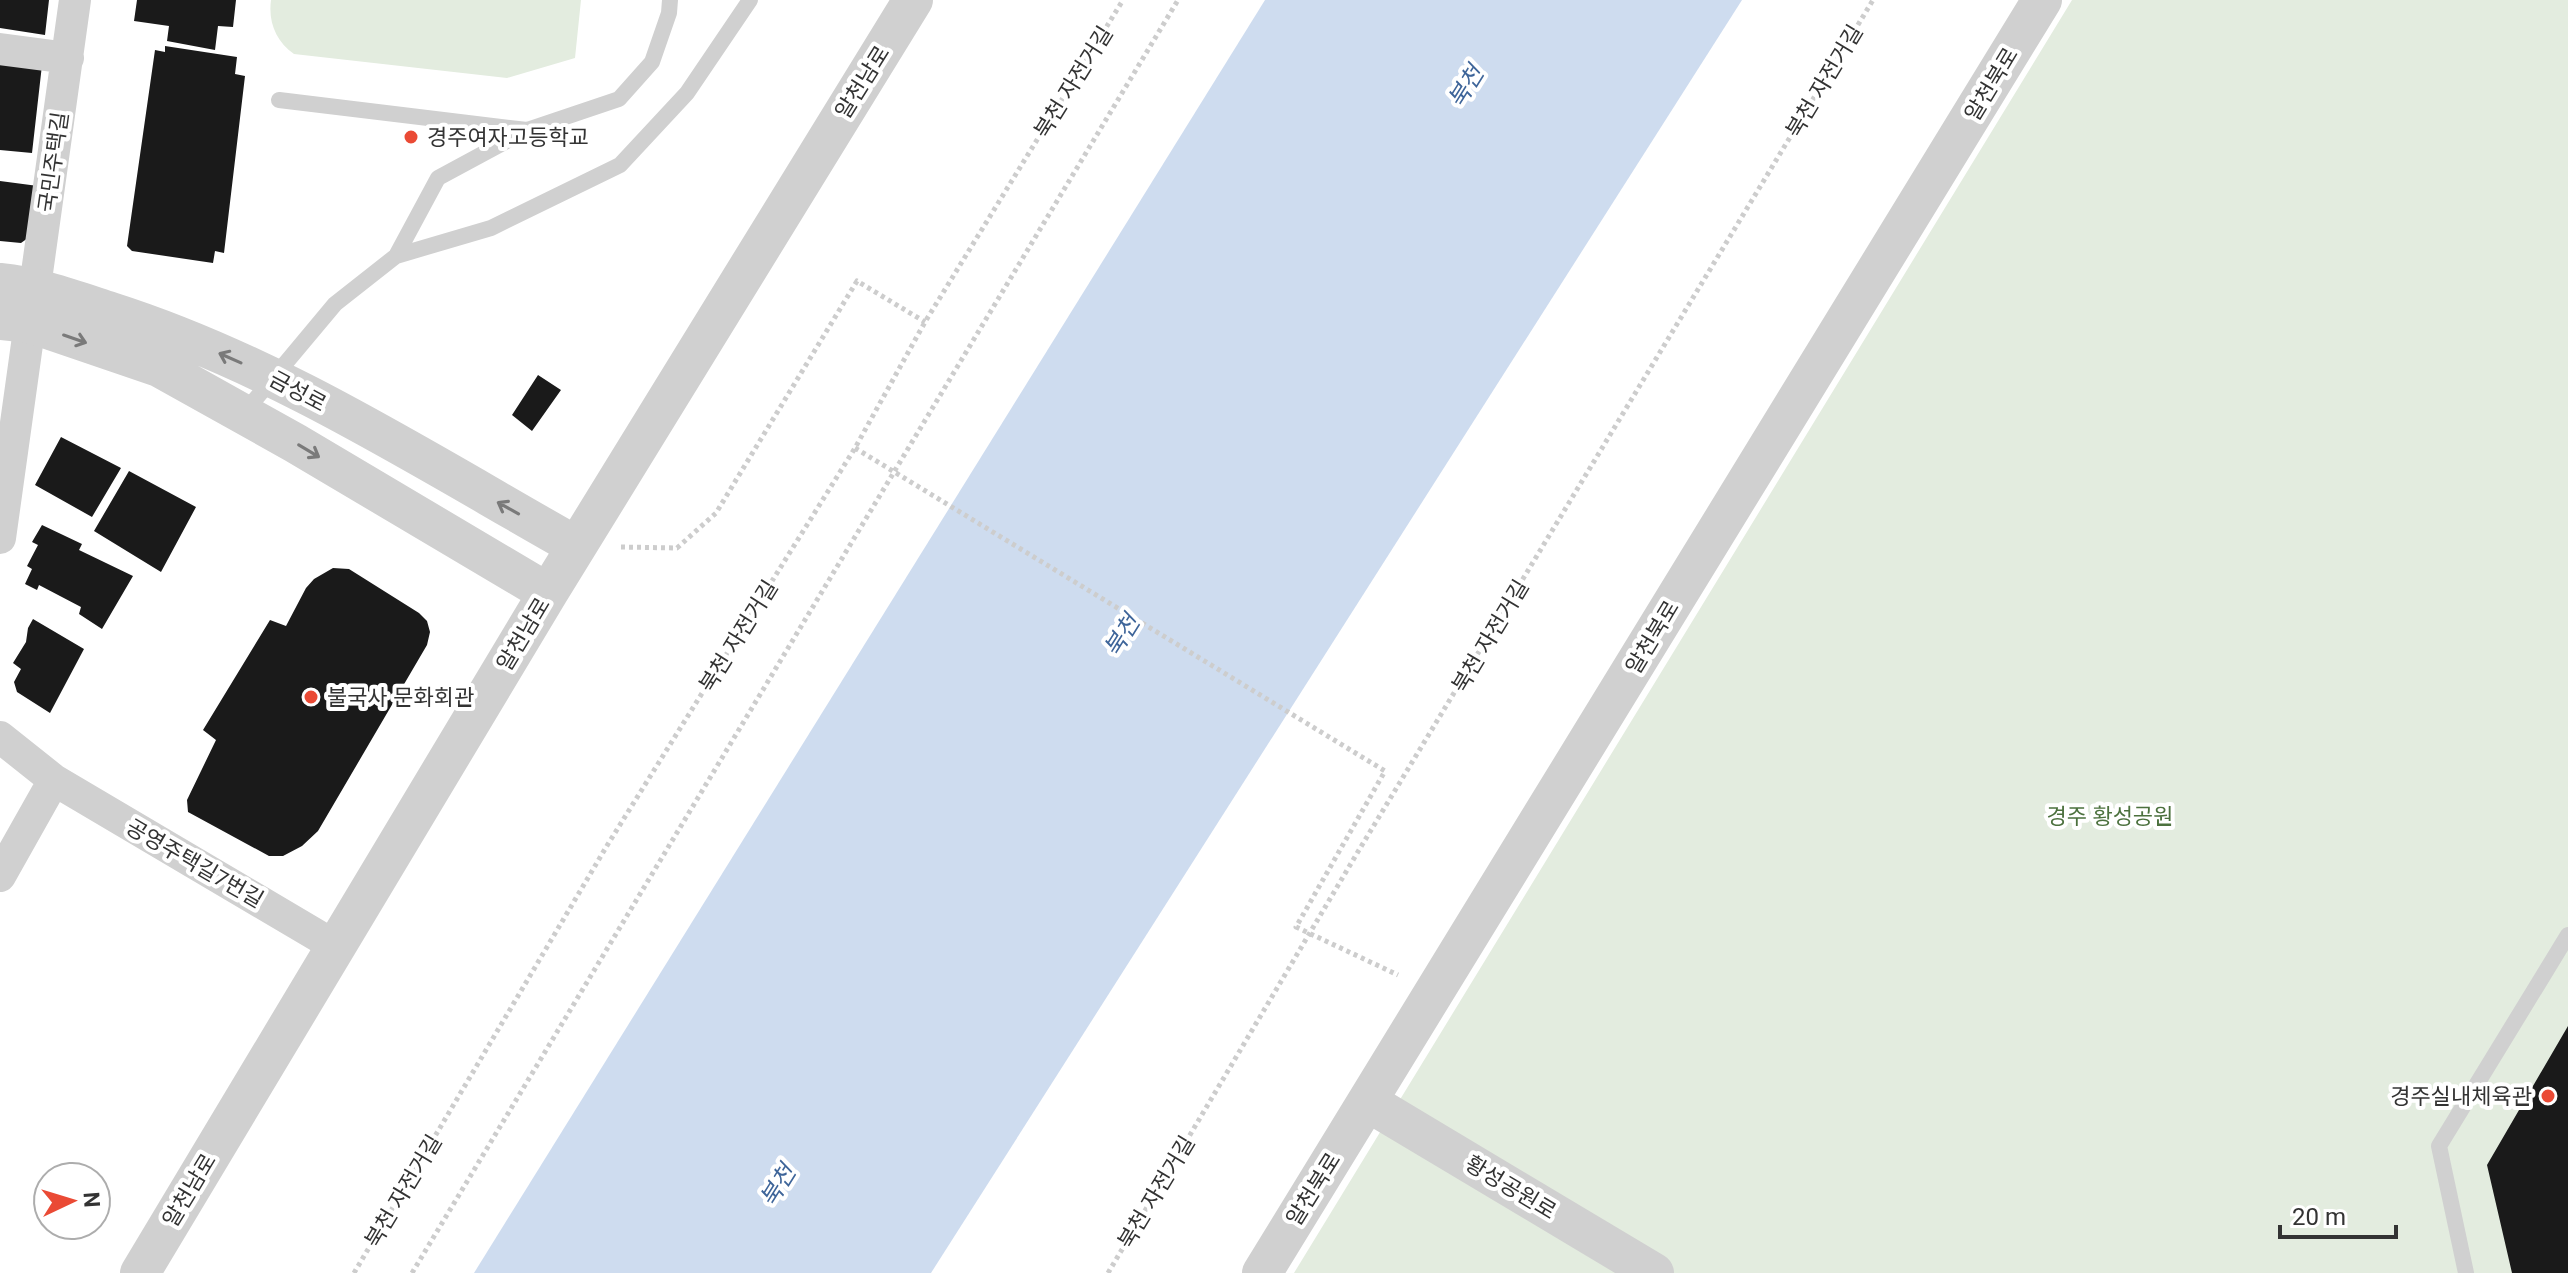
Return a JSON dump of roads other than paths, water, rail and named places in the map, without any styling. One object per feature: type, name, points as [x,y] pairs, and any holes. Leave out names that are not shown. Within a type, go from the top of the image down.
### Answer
[{"type":"street","name":"국민주택길","points":[[16,303],[68,58],[75,0]]},
{"type":"street","name":"알천남로","points":[[140,1273],[576,546],[913,0]]},
{"type":"street","name":"알천북로","points":[[1262,1273],[2042,0]]},
{"type":"street","points":[[0,49],[68,58]]},
{"type":"street","points":[[0,538],[16,303]]},
{"type":"street","name":"금성로","points":[[16,303],[169,331],[274,377],[576,546]]},
{"type":"street","name":"금성로","points":[[16,303],[159,367],[548,593]]},
{"type":"street","name":"공영주택길7번길","points":[[0,737],[54,780],[335,946]]},
{"type":"street","points":[[0,876],[54,780]]},
{"type":"street","name":"황성공원로","points":[[1368,1102],[1654,1273]]},
{"type":"lane","points":[[396,256],[438,178],[527,130],[619,99],[652,62],[669,13],[670,0]]},
{"type":"lane","points":[[243,414],[335,304],[396,256],[491,228],[620,165],[687,93],[750,0]]},
{"type":"lane","points":[[279,100],[527,130]]},
{"type":"lane","points":[[2466,1273],[2439,1146],[2568,935]]},
{"type":"water","name":"북천","points":[[1265,0],[1742,0],[931,1273],[474,1273]]},
{"type":"place","name":"경주여자고등학교","points":[[411,137]]},
{"type":"place","name":"불국사 문화회관","points":[[311,697]]},
{"type":"place","name":"경주실내체육관","points":[[2548,1096]]},
{"type":"park label","name":"경주 황성공원","points":[[2110,816]]}]
